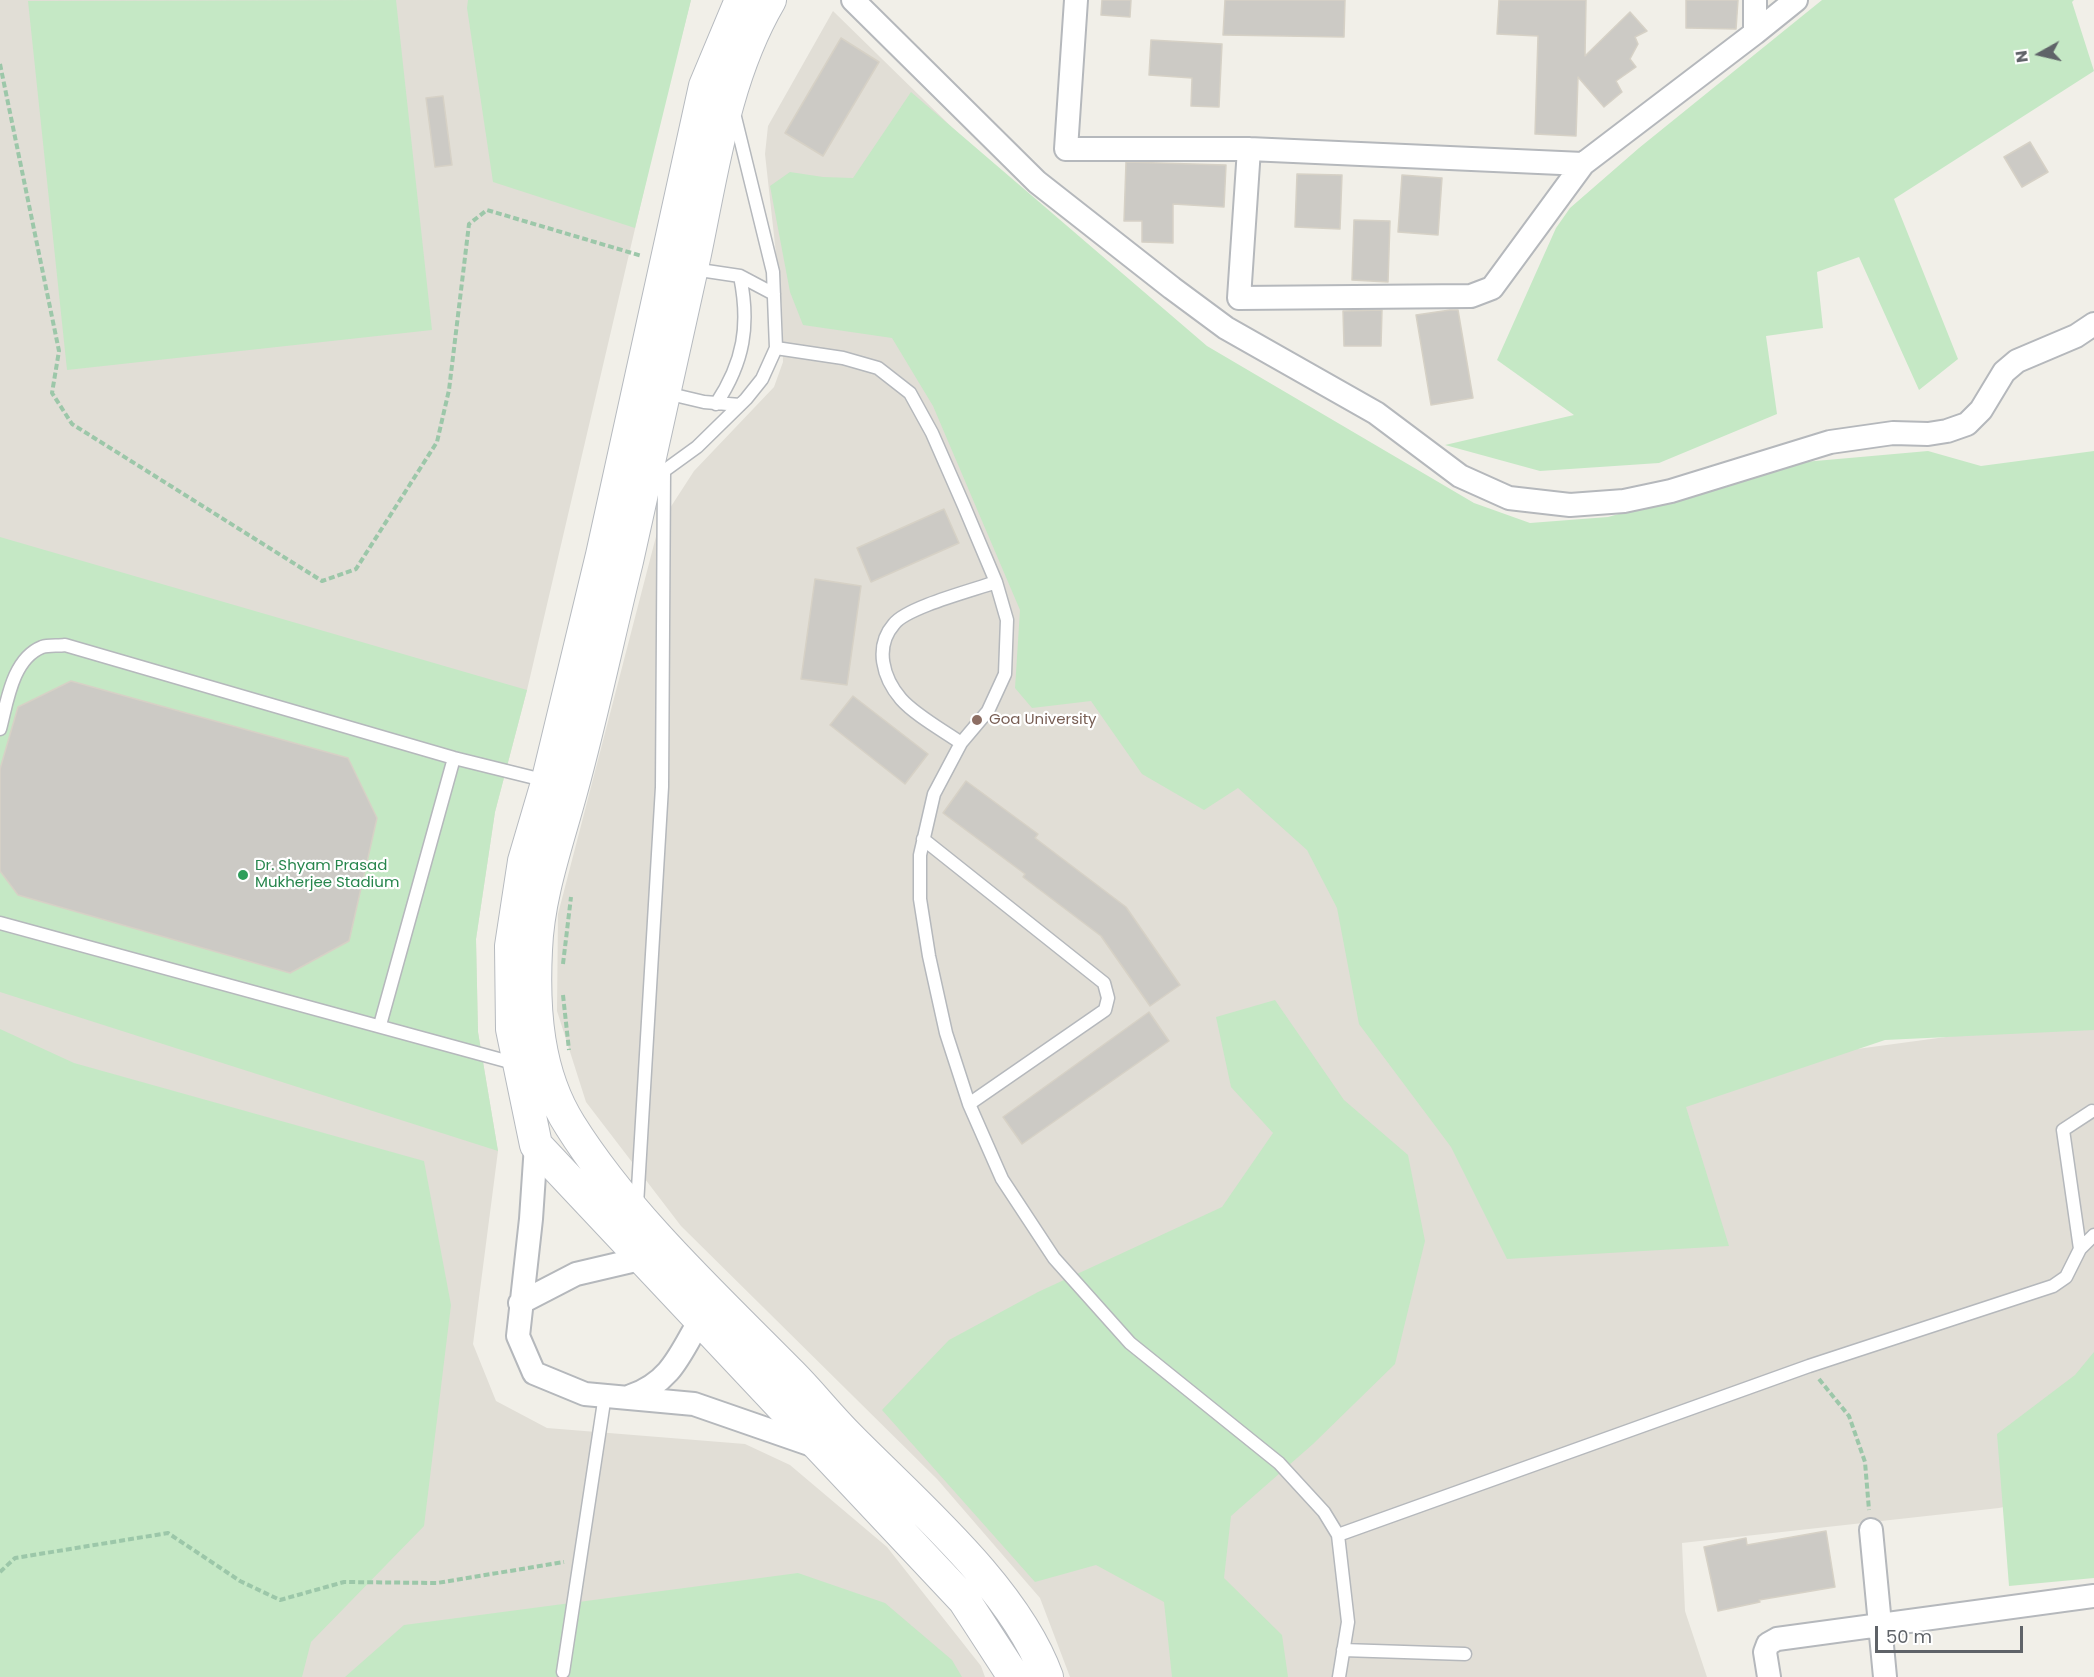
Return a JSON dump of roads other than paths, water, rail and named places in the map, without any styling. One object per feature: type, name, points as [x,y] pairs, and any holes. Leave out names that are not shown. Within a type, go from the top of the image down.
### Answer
[{"type":"main road","points":[[741,0],[705,86],[654,478],[559,769],[524,861],[511,946],[512,1029],[518,1064],[536,1145],[640,1259],[700,1320],[824,1436],[918,1504],[988,1581],[1039,1654],[1047,1677]]},
{"type":"main road","points":[[770,0],[759,19],[729,94],[680,267],[559,769],[549,866],[536,948],[537,1027],[544,1070],[568,1122],[607,1176],[964,1600],[1014,1677]]},
{"type":"street","points":[[853,0],[1037,182],[1172,288],[1226,328],[1376,413],[1460,476],[1509,498],[1570,505],[1624,501],[1671,491],[1830,442],[1893,433],[1928,434],[1947,431],[1967,424],[1981,410],[2004,372],[2017,361],[2076,336],[2094,324]]},
{"type":"street","points":[[1076,0],[1066,149],[1249,149],[1583,164]]},
{"type":"street","points":[[1755,0],[1755,33]]},
{"type":"street","points":[[1249,149],[1239,298],[1471,296],[1492,288],[1583,164],[1796,0]]},
{"type":"street","points":[[536,1145],[531,1219],[518,1336],[534,1373],[585,1394],[694,1404],[824,1436]]},
{"type":"street","points":[[520,1303],[576,1274],[640,1259]]},
{"type":"street","points":[[630,1397],[651,1389],[667,1376],[700,1320]]},
{"type":"street","points":[[1871,1530],[1886,1677]]},
{"type":"street","points":[[1769,1677],[1765,1652],[1768,1644],[1777,1639],[2094,1596]]},
{"type":"lane","points":[[636,1210],[662,787],[654,478],[697,447],[740,405],[762,378],[776,348],[773,272],[729,94]]},
{"type":"lane","points":[[680,267],[740,276],[774,294]]},
{"type":"lane","points":[[716,404],[735,373],[740,354],[744,297],[740,276]]},
{"type":"lane","points":[[776,348],[843,357],[878,368],[910,393],[932,433],[996,582],[1007,620],[1005,674],[988,711],[961,743],[934,794],[920,855],[920,899],[929,956],[946,1034],[969,1104],[1002,1179],[1054,1258],[1130,1343],[1279,1463],[1324,1512],[1338,1535],[1348,1622],[1339,1677]]},
{"type":"lane","points":[[665,393],[716,404],[740,405]]},
{"type":"lane","points":[[961,743],[902,700],[885,674],[882,649],[894,623],[920,608],[996,582]]},
{"type":"lane","points":[[0,729],[15,677],[27,659],[42,647],[65,645],[454,758],[559,769]]},
{"type":"lane","points":[[380,1025],[454,758]]},
{"type":"lane","points":[[923,839],[1104,983],[1108,998],[1105,1010],[969,1104]]},
{"type":"lane","points":[[0,923],[518,1064]]},
{"type":"lane","points":[[2080,1249],[2062,1135],[2066,1125],[2092,1111]]},
{"type":"lane","points":[[1338,1535],[1809,1366],[2054,1286],[2066,1277],[2080,1249],[2094,1235]]},
{"type":"lane","points":[[562,1672],[605,1395]]},
{"type":"lane","points":[[1344,1650],[1465,1654]]},
{"type":"place","name":"Goa University","points":[[977,720]]},
{"type":"place","name":"Dr. Shyam Prasad Mukherjee Stadium","points":[[243,875]]}]
